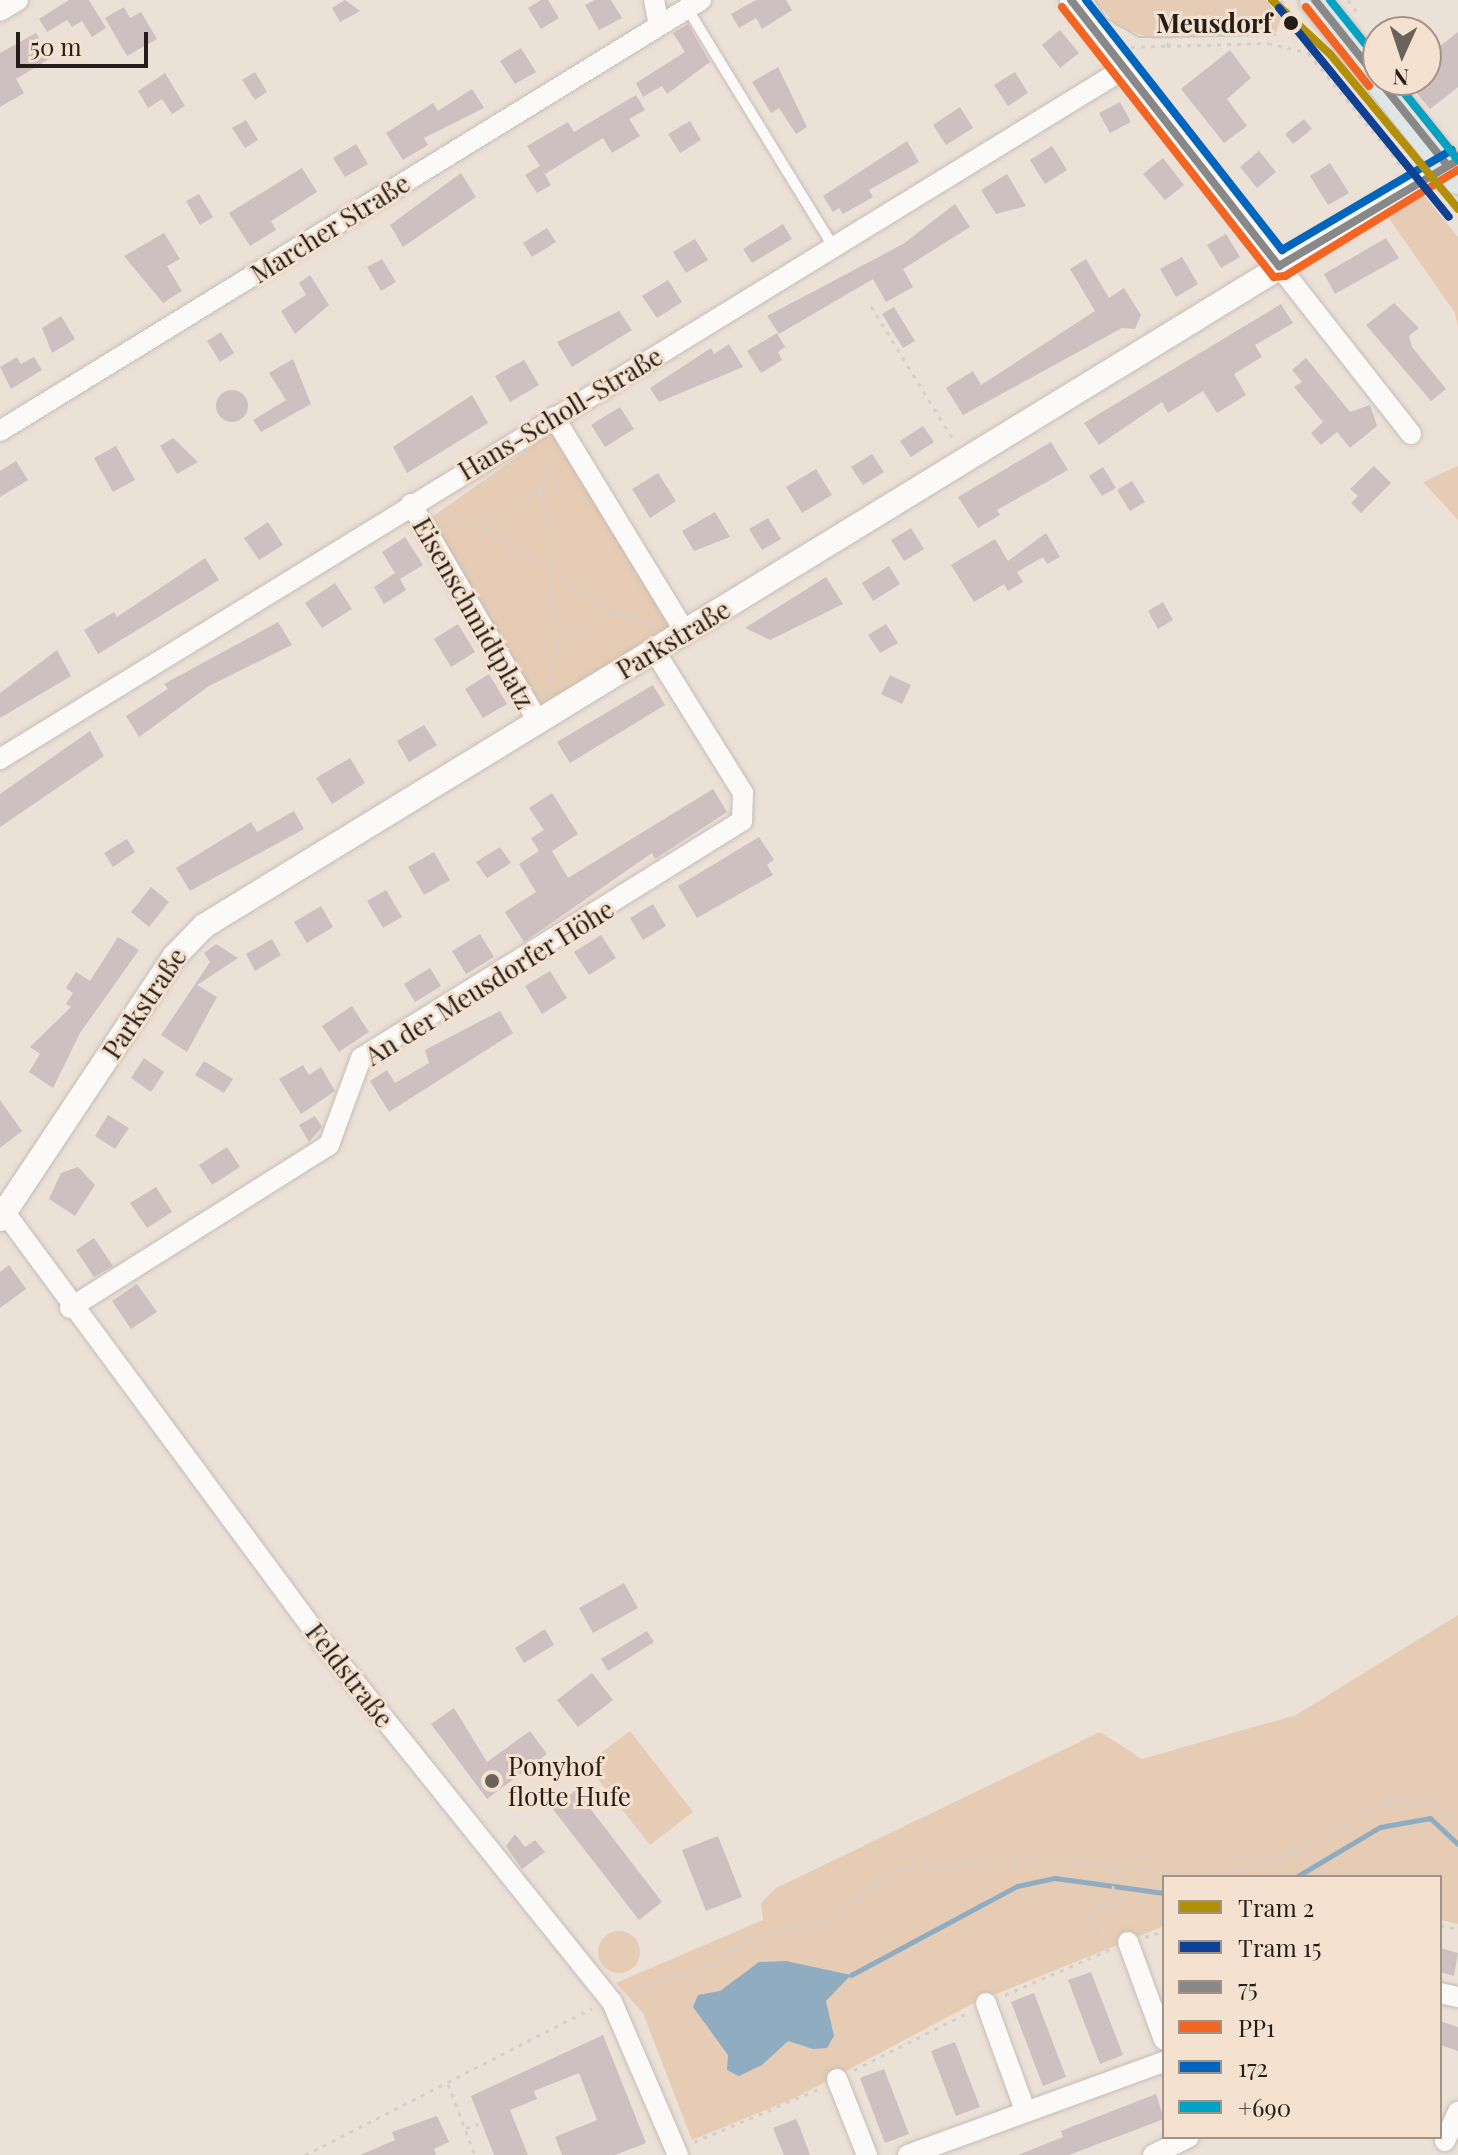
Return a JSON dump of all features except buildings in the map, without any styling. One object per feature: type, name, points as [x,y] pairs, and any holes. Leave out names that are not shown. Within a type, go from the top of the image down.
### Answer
[{"type":"main road","points":[[1315,0],[1362,60]]},
{"type":"main road","points":[[1392,96],[1454,168]]},
{"type":"street","points":[[0,11],[18,0]]},
{"type":"street","points":[[654,0],[659,25]]},
{"type":"street","points":[[1070,0],[1411,434]]},
{"type":"street","name":"Marcher Straße","points":[[0,431],[694,4]]},
{"type":"street","name":"Hans-Scholl-Straße","points":[[0,759],[1122,70]]},
{"type":"street","name":"Parkstraße","points":[[2,1212],[188,940],[1415,182],[1454,168]]},
{"type":"street","points":[[554,417],[685,632]]},
{"type":"street","name":"Eisenschmidtplatz","points":[[411,504],[538,721]]},
{"type":"street","name":"An der Meusdorfer Höhe","points":[[70,1308],[329,1145],[361,1058],[742,821],[743,793],[654,650]]},
{"type":"street","name":"Feldstraße","points":[[2,1212],[70,1308],[321,1640],[612,2002],[677,2152]]},
{"type":"street","points":[[1128,1942],[1158,2002],[1162,2027]]},
{"type":"street","points":[[986,2003],[1025,2110]]},
{"type":"street","points":[[908,2155],[931,2151],[1025,2110],[1162,2063]]},
{"type":"street","points":[[837,2079],[867,2155]]},
{"type":"street","points":[[1446,2142],[1458,2112]]},
{"type":"street","points":[[1153,2155],[1185,2139]]},
{"type":"lane","points":[[694,4],[833,246]]},
{"type":"path","points":[[1167,46],[1190,0]]},
{"type":"path","points":[[1281,0],[1301,25],[1308,53],[1415,182]]},
{"type":"path","points":[[1308,53],[1337,28]]},
{"type":"path","points":[[1103,44],[1268,43],[1308,53]]},
{"type":"path","points":[[871,306],[966,461]]},
{"type":"path","points":[[538,721],[556,644],[543,490],[554,417]]},
{"type":"path","points":[[484,528],[543,490]]},
{"type":"path","points":[[411,504],[484,528],[613,611],[685,632]]},
{"type":"path","points":[[556,644],[613,611]]},
{"type":"path","points":[[1219,1875],[1300,1851],[1388,1801],[1426,1801],[1458,1818]]},
{"type":"path","points":[[305,2155],[669,1975],[713,1965],[749,1938],[829,1921],[885,1876],[903,1869],[1054,1858],[1180,1875]]},
{"type":"path","points":[[1114,1866],[1114,1902],[1128,1942]]},
{"type":"path","points":[[1098,1935],[1087,1907],[1114,1902]]},
{"type":"path","points":[[677,2152],[753,2121],[986,2003],[1128,1942],[1162,1932]]},
{"type":"path","points":[[448,2083],[475,2155]]},
{"type":"path","points":[[465,2129],[478,2124]]},
{"type":"shaded area","points":[[1095,0],[1266,0],[1281,18],[1275,35],[1153,39],[1116,26]]},
{"type":"shaded area","points":[[1423,194],[1458,237],[1458,328],[1455,313],[1388,217]]},
{"type":"shaded area","points":[[554,431],[670,627],[536,708],[429,519]]},
{"type":"shaded area","points":[[1458,466],[1458,520],[1423,482]]},
{"type":"shaded area","points":[[1458,1615],[1458,1924],[1442,1920],[1442,1875],[1162,1875],[1162,1927],[974,2003],[795,2098],[692,2140],[643,2013],[616,1983],[763,1920],[761,1903],[776,1888],[1100,1732],[1142,1759],[1296,1715]]},
{"type":"shaded area","points":[[630,1731],[693,1812],[650,1845],[586,1764]]},
{"type":"shaded area","points":[[619,1931],[634,1937],[640,1952],[634,1967],[619,1973],[604,1967],[598,1952],[604,1937]]},
{"type":"water","points":[[786,1961],[851,1975],[826,2001],[834,2036],[827,2048],[813,2049],[788,2041],[762,2065],[739,2076],[727,2070],[728,2055],[693,2007],[698,1995],[720,1991],[759,1962]]},
{"type":"waterway","points":[[1299,1875],[1380,1827],[1430,1818],[1458,1844]]},
{"type":"waterway","points":[[851,1975],[1017,1886],[1055,1878],[1162,1893]]},
{"type":"tram line","points":[[1095,0],[1106,18],[1139,37],[1275,35]]},
{"type":"tram line","name":"2","points":[[1272,0],[1330,54],[1458,209]]},
{"type":"tram line","name":"15","points":[[1279,8],[1449,217]]},
{"type":"transit line","name":"75","points":[[1071,0],[1279,266],[1458,160]]},
{"type":"transit line","name":"172","points":[[1086,0],[1282,250],[1452,150]]},
{"type":"transit line","name":"75","points":[[1315,0],[1362,59]]},
{"type":"transit line","name":"+690","points":[[1330,0],[1362,40]]},
{"type":"transit line","name":"PP1","points":[[1062,7],[1274,277],[1285,276],[1458,170]]},
{"type":"transit line","name":"PP1","points":[[1306,7],[1362,77]]},
{"type":"transit line","name":"75","points":[[1392,96],[1447,165]]},
{"type":"transit line","name":"PP1","points":[[1407,96],[1458,160]]},
{"type":"transit line","name":"+690","points":[[1407,96],[1458,160]]},
{"type":"place","name":"Meusdorf","points":[[1291,23]]},
{"type":"place","name":"Ponyhof flotte Hufe","points":[[492,1781]]}]
